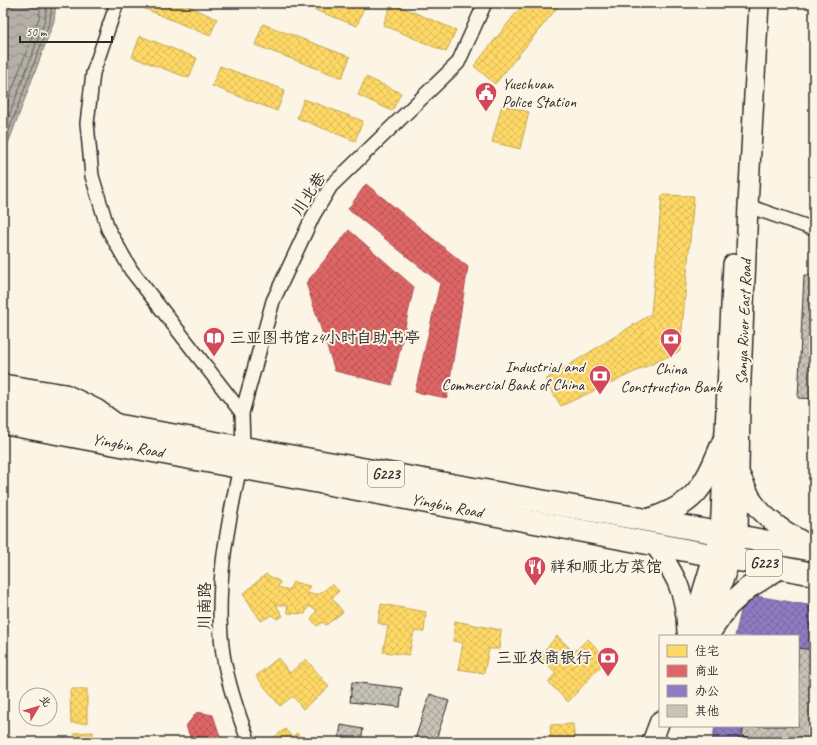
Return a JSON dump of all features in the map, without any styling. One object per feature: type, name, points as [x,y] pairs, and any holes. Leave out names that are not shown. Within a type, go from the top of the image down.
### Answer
[{"type":"highway","name":"G223","points":[[3,405],[33,419]]},
{"type":"highway","name":"Yingbin Road","points":[[33,419],[118,426],[241,458],[647,520],[814,549]]},
{"type":"highway","name":"Yingbin Road","points":[[33,419],[241,458],[655,545],[814,574]]},
{"type":"highway","name":"G223","points":[[3,423],[33,419]]},
{"type":"main road","name":"Sanya River East Road","points":[[729,535],[725,437],[746,3]]},
{"type":"main road","name":"Sanya River East Road","points":[[705,635],[729,535],[739,472],[748,206],[759,3]]},
{"type":"main road","points":[[3,385],[66,395],[118,426]]},
{"type":"main road","points":[[647,520],[669,513],[698,492],[708,477],[725,437]]},
{"type":"main road","points":[[739,472],[753,500],[767,516],[789,533],[814,549]]},
{"type":"main road","points":[[655,545],[673,571],[682,590],[688,635]]},
{"type":"main road","name":"Sanya River East Road","points":[[688,635],[723,557]]},
{"type":"main road","points":[[706,635],[728,606],[748,588],[781,567]]},
{"type":"main road","points":[[652,742],[659,724]]},
{"type":"main road","points":[[666,742],[671,727]]},
{"type":"street","points":[[117,3],[92,73],[87,123],[92,176],[96,191],[108,229],[131,270],[242,413]]},
{"type":"street","name":"川北巷","points":[[241,458],[242,413],[273,301],[313,216],[331,186],[458,63],[485,3]]},
{"type":"street","points":[[748,206],[814,229]]},
{"type":"street","name":"川南路","points":[[241,458],[228,524],[220,594],[223,654],[237,710],[249,742]]},
{"type":"water","points":[[3,3],[56,3],[54,21],[3,157]]},
{"type":"building: 住宅","points":[[146,3],[181,3],[217,19],[210,36],[143,8]]},
{"type":"building: 住宅","points":[[297,3],[363,3],[365,4],[357,26]]},
{"type":"building: 住宅","points":[[392,3],[456,30],[446,52],[383,25]]},
{"type":"building: 住宅","points":[[524,3],[561,3],[495,84],[474,66]]},
{"type":"building: 住宅","points":[[263,24],[350,57],[342,78],[255,45]]},
{"type":"building: 住宅","points":[[140,36],[197,58],[189,78],[132,57]]},
{"type":"building: 住宅","points":[[220,66],[285,90],[277,111],[212,86]]},
{"type":"building: 住宅","points":[[366,77],[401,93],[392,111],[358,95]]},
{"type":"building: 住宅","points":[[304,99],[363,121],[355,141],[297,118]]},
{"type":"building: 住宅","points":[[502,105],[529,112],[520,149],[492,142]]},
{"type":"building: 住宅","points":[[662,195],[694,196],[680,351],[561,406],[545,380],[651,314]]},
{"type":"building: 住宅","points":[[266,574],[280,582],[278,587],[289,590],[293,582],[310,586],[308,594],[320,594],[332,584],[339,591],[332,598],[343,612],[326,625],[322,622],[317,626],[311,619],[317,610],[308,606],[305,614],[288,613],[287,605],[276,605],[283,616],[277,619],[272,615],[261,621],[243,594]]},
{"type":"building: 住宅","points":[[381,604],[426,612],[424,632],[414,631],[409,655],[383,652],[388,626],[378,623]]},
{"type":"building: 住宅","points":[[455,621],[501,630],[499,649],[489,649],[484,673],[458,669],[463,643],[453,641]]},
{"type":"building: 住宅","points":[[557,636],[574,652],[588,639],[607,659],[568,702],[548,682],[556,673],[539,656]]},
{"type":"building: 住宅","points":[[278,658],[290,673],[306,659],[329,687],[303,709],[293,696],[280,706],[256,676]]},
{"type":"building: 住宅","points":[[70,689],[87,689],[87,723],[71,723]]},
{"type":"building: 住宅","points":[[573,724],[575,742],[551,742],[550,725]]},
{"type":"building: 住宅","points":[[285,729],[292,737],[297,733],[304,742],[268,742]]},
{"type":"building: 住宅","points":[[93,732],[94,742],[76,742],[75,733]]},
{"type":"building: 商业","points":[[366,184],[468,267],[447,398],[415,392],[440,283],[348,209]]},
{"type":"building: 商业","points":[[349,230],[414,287],[392,385],[335,371],[306,283]]},
{"type":"building: 商业","points":[[197,712],[213,715],[222,742],[192,742],[186,726]]},
{"type":"building: 办公","points":[[756,596],[814,606],[814,742],[712,742],[715,727],[799,727],[799,635],[735,635],[742,607]]},
{"type":"building: 其他","points":[[804,275],[814,275],[814,399],[798,398]]},
{"type":"building: 其他","points":[[799,648],[814,650],[814,742],[783,742],[742,736],[744,727],[799,727]]},
{"type":"building: 其他","points":[[352,682],[402,688],[400,707],[350,702]]},
{"type":"building: 其他","points":[[430,694],[449,701],[435,742],[414,742]]},
{"type":"building: 其他","points":[[341,725],[363,729],[361,742],[338,742]]},
{"type":"place","name":"Yuechuan Police Station","points":[[486,112]]},
{"type":"place","name":"三亚图书馆24小时自助书亭","points":[[214,358]]},
{"type":"place","name":"China Construction Bank","points":[[671,358]]},
{"type":"place","name":"Industrial and Commercial Bank of China","points":[[600,396]]},
{"type":"place","name":"祥和顺北方菜馆","points":[[535,586]]},
{"type":"place","name":"三亚农商银行","points":[[608,678]]}]
